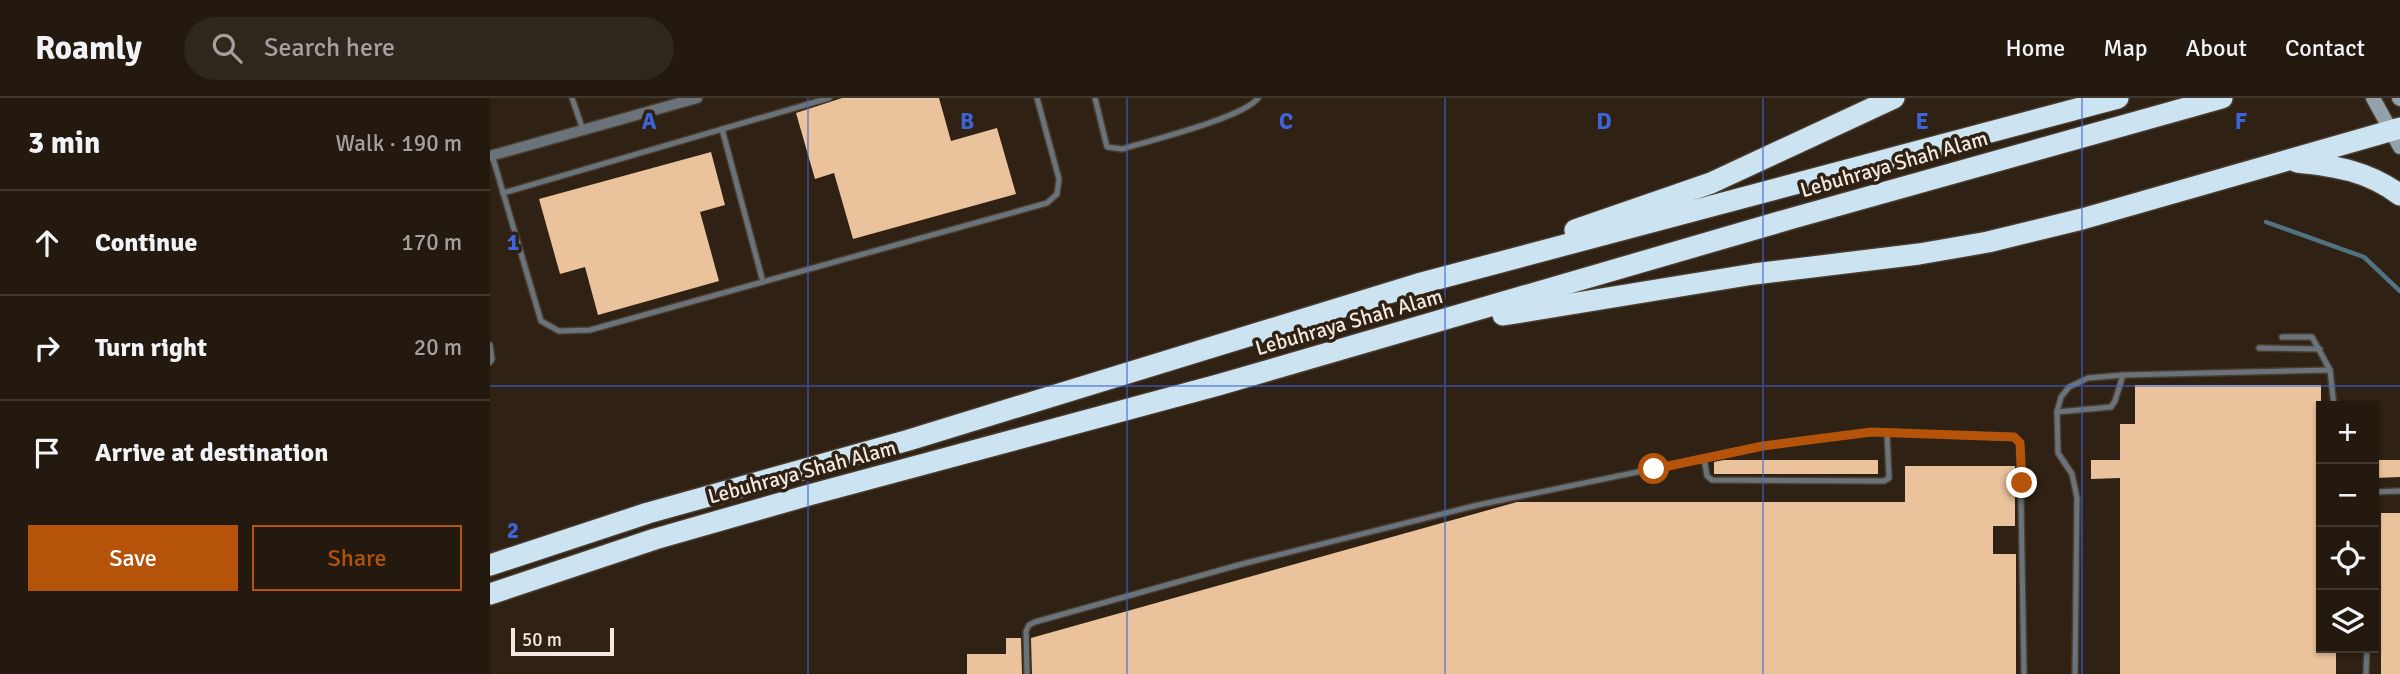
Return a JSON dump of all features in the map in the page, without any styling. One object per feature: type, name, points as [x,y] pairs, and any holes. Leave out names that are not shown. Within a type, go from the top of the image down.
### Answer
[{"type":"highway","points":[[1418,284],[1711,183],[1894,98]]},
{"type":"highway","name":"Lebuhraya Shah Alam","points":[[490,565],[648,513],[909,439],[1418,284],[2118,98]]},
{"type":"highway","name":"Lebuhraya Shah Alam","points":[[490,594],[655,539],[1390,336],[1819,211],[2222,98]]},
{"type":"highway","points":[[1390,336],[1741,276],[1919,254],[1988,242],[2082,219],[2285,160],[2397,135]]},
{"type":"highway","points":[[2285,160],[2343,167],[2384,183],[2400,195]]},
{"type":"main road","points":[[2373,99],[2397,135]]},
{"type":"street","points":[[491,155],[672,102],[697,98]]},
{"type":"lane","points":[[572,98],[583,130]]},
{"type":"lane","points":[[503,193],[829,98]]},
{"type":"lane","points":[[491,155],[541,321],[559,331],[590,330],[1047,203],[1057,194],[1059,180],[1037,98]]},
{"type":"lane","points":[[1095,98],[1107,147],[1122,149],[1227,117],[1258,98]]},
{"type":"lane","points":[[722,129],[763,282]]},
{"type":"lane","points":[[2282,337],[2312,337],[2330,370],[2333,401]]},
{"type":"lane","points":[[490,345],[490,362]]},
{"type":"lane","points":[[2259,348],[2320,349]]},
{"type":"lane","points":[[2075,674],[2077,498],[2072,474],[2059,453],[2057,412],[2061,397],[2069,387],[2088,378],[2123,375],[2330,370]]},
{"type":"lane","points":[[2057,412],[2111,407],[2123,375]]},
{"type":"lane","points":[[1027,674],[1026,631],[1029,625],[1035,622],[1242,564],[1478,505],[1763,446],[1871,432],[2014,437],[2020,443],[2024,674]]},
{"type":"lane","points":[[1704,458],[1707,476],[1712,480],[1884,481],[1889,478],[1887,433]]},
{"type":"lane","points":[[2379,492],[2400,491]]},
{"type":"lane","points":[[2367,653],[2367,674]]},
{"type":"building","points":[[842,98],[939,98],[951,141],[997,128],[1016,194],[853,239],[834,173],[815,179],[796,113]]},
{"type":"building","points":[[711,152],[725,205],[700,212],[719,281],[598,315],[585,267],[560,274],[539,199]]},
{"type":"building","points":[[2135,385],[2321,385],[2321,401],[2316,401],[2316,653],[2336,653],[2336,674],[2120,674],[2120,478],[2091,479],[2091,460],[2120,460],[2120,424],[2135,424]]},
{"type":"building","points":[[1878,460],[1878,474],[1714,474],[1714,462]]},
{"type":"building","points":[[2379,460],[2400,460],[2400,477],[2379,478]]},
{"type":"building","points":[[1905,466],[2015,466],[2015,526],[1993,526],[1993,554],[2016,554],[2016,674],[1032,674],[1031,638],[1517,502],[1905,502]]},
{"type":"building","points":[[2381,513],[2400,513],[2400,674],[2381,674]]},
{"type":"building","points":[[1006,638],[1021,638],[1022,674],[967,674],[967,654],[1006,654]]},
{"type":"waterway","points":[[2266,222],[2364,257],[2400,291]]},
{"type":"route","points":[[1654,469],[1763,446],[1871,432],[2014,437],[2020,443],[2022,483]]}]
